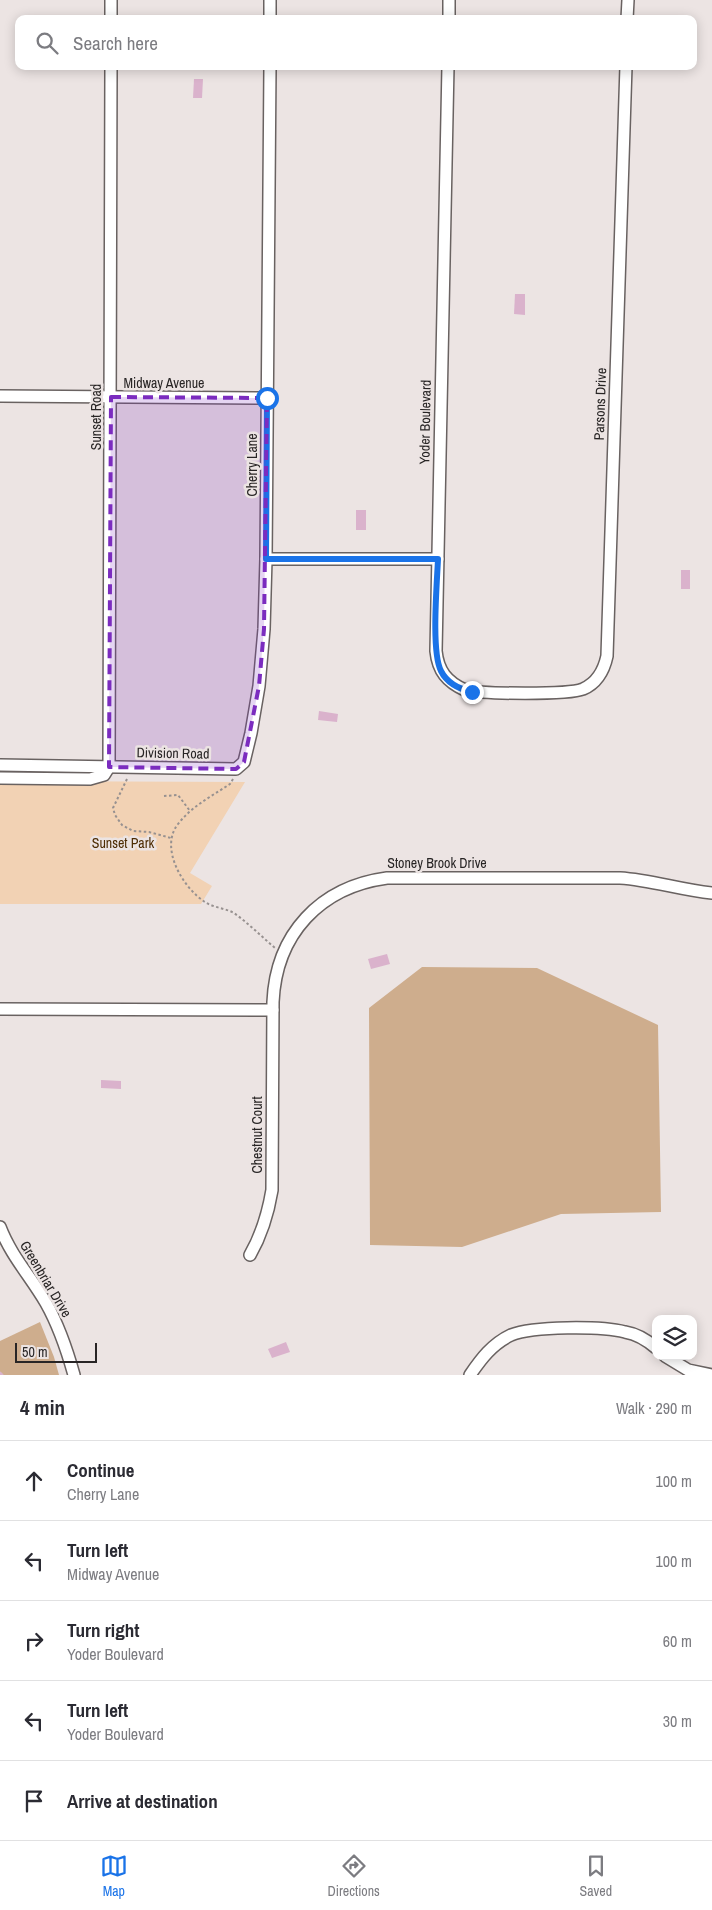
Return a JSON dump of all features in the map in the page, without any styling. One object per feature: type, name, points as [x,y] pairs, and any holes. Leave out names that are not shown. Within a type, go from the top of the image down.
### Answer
[{"type":"street","points":[[111,0],[111,15]]},
{"type":"street","points":[[270,0],[270,15]]},
{"type":"street","points":[[449,0],[449,15]]},
{"type":"street","points":[[627,15],[628,0]]},
{"type":"street","name":"Sunset Road","points":[[109,767],[111,70]]},
{"type":"street","name":"Cherry Lane","points":[[236,769],[244,762],[251,733],[259,686],[264,630],[270,70]]},
{"type":"street","name":"Yoder Boulevard","points":[[448,70],[437,661],[447,679],[455,686],[472,692],[540,692]]},
{"type":"street","name":"Parsons Drive","points":[[540,692],[567,692],[584,688],[600,675],[607,656],[626,70]]},
{"type":"street","name":"Midway Avenue","points":[[0,396],[267,398]]},
{"type":"street","points":[[266,559],[438,559]]},
{"type":"street","name":"Division Road","points":[[0,765],[236,769]]},
{"type":"street","points":[[0,778],[90,779],[104,775],[109,767]]},
{"type":"street","name":"Stoney Brook Drive","points":[[273,1010],[275,980],[282,954],[295,930],[318,906],[345,889],[376,879],[620,878],[642,880],[686,890],[712,893]]},
{"type":"street","points":[[0,1009],[273,1010]]},
{"type":"street","name":"Chestnut Court","points":[[250,1255],[261,1236],[268,1214],[272,1190],[273,1010]]},
{"type":"street","name":"Greenbriar Drive","points":[[0,1227],[11,1252],[34,1284],[56,1323],[74,1375]]},
{"type":"street","points":[[470,1375],[489,1350],[499,1342],[516,1334],[535,1329],[615,1330],[640,1337],[652,1345]]},
{"type":"street","points":[[670,1360],[688,1370],[712,1375]]},
{"type":"path","points":[[133,768],[116,800],[114,815],[122,825],[132,832],[149,832],[171,838]]},
{"type":"path","points":[[236,769],[230,784],[190,810],[176,826],[171,838],[176,868],[186,884],[206,903],[232,912],[282,954]]},
{"type":"path","points":[[164,796],[178,795],[190,810]]},
{"type":"highlighted area","points":[[111,397],[267,398],[264,629],[259,686],[244,762],[236,769],[109,767]]},
{"type":"green space","name":"Sunset Park","points":[[0,781],[245,782],[190,873],[212,886],[201,904],[0,904]]},
{"type":"shaded area","points":[[194,79],[203,79],[202,98],[193,98]]},
{"type":"shaded area","points":[[515,294],[525,294],[525,315],[514,314]]},
{"type":"shaded area","points":[[356,510],[366,510],[366,530],[356,530]]},
{"type":"shaded area","points":[[681,570],[690,570],[690,589],[681,589]]},
{"type":"shaded area","points":[[319,711],[338,714],[337,722],[318,720]]},
{"type":"shaded area","points":[[387,954],[390,964],[371,969],[368,959]]},
{"type":"shaded area","points":[[422,967],[537,968],[658,1025],[661,1212],[561,1214],[462,1247],[370,1245],[369,1008]]},
{"type":"shaded area","points":[[101,1080],[121,1081],[121,1089],[101,1088]]},
{"type":"shaded area","points":[[40,1322],[59,1375],[0,1375],[0,1341]]},
{"type":"shaded area","points":[[286,1342],[290,1352],[272,1358],[268,1349]]},
{"type":"route","points":[[267,398],[266,559],[438,559],[437,661],[447,679],[455,686],[472,692]]}]
